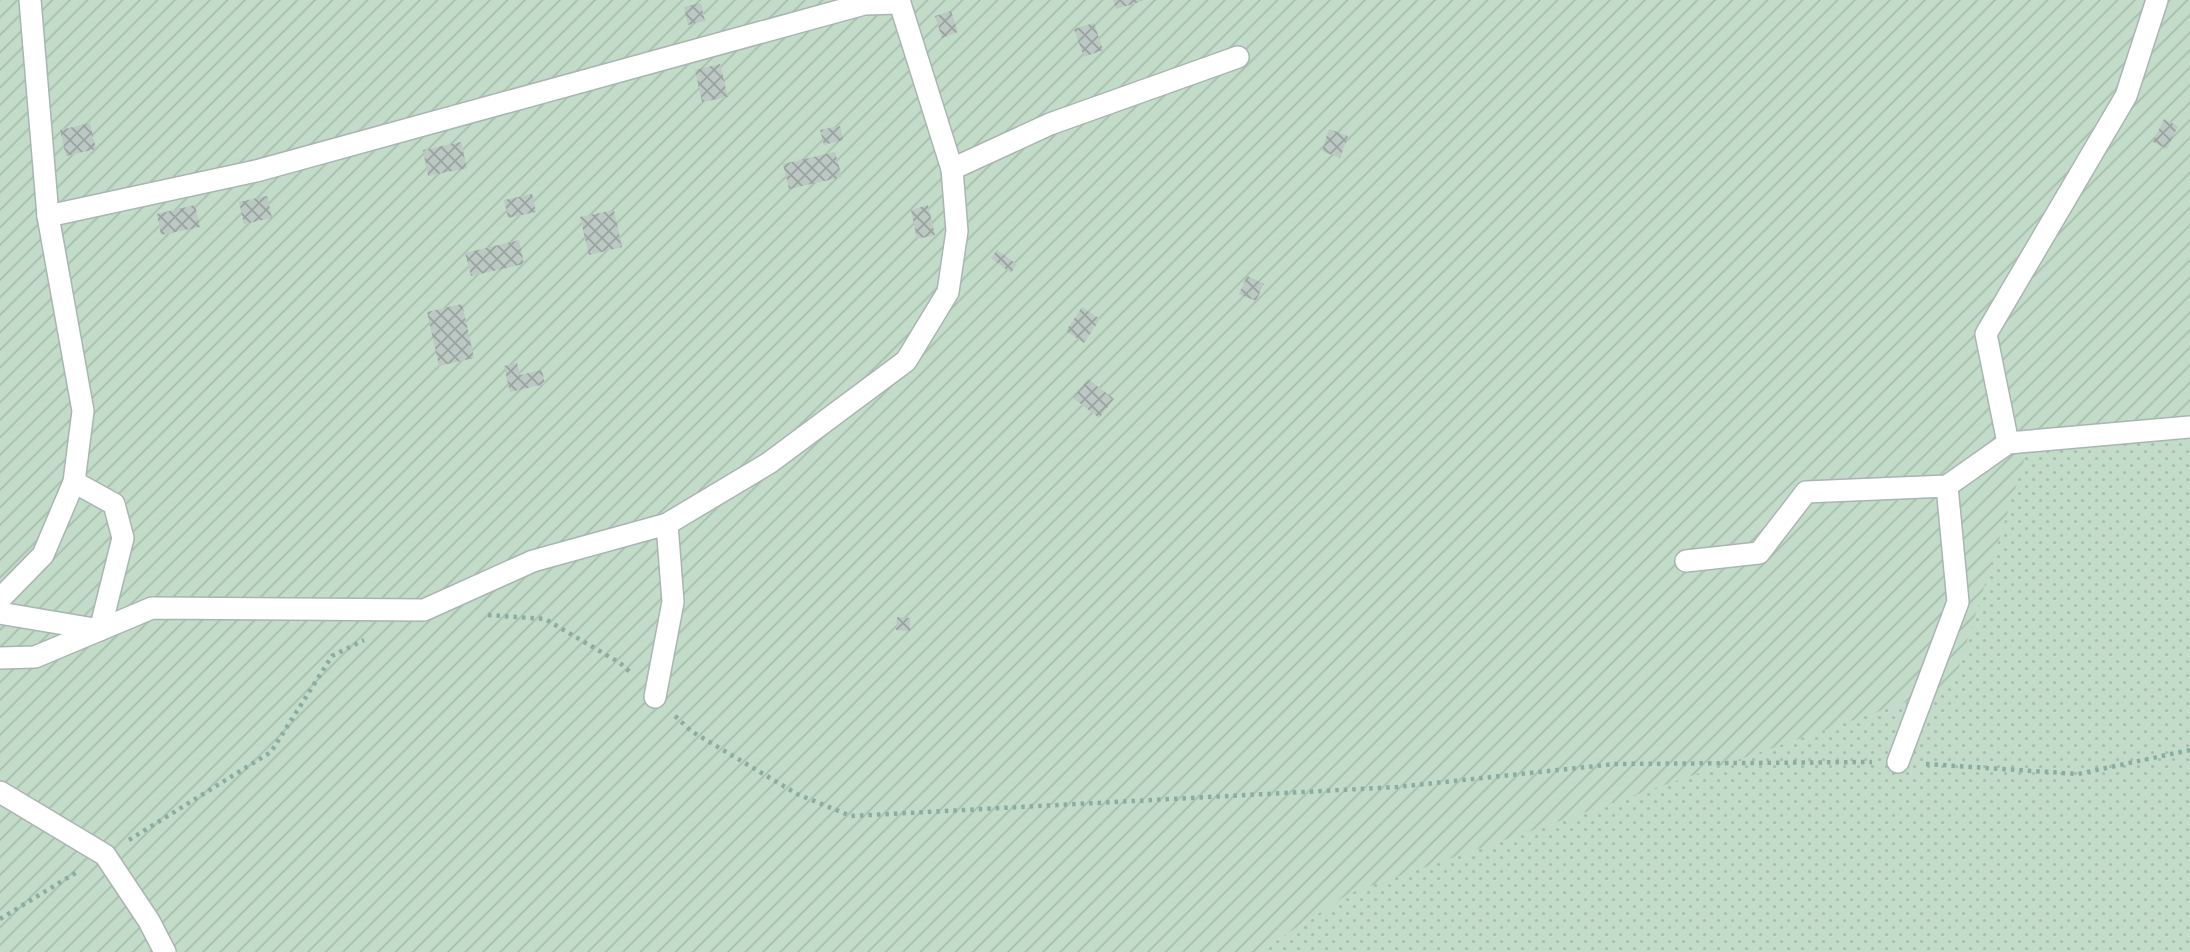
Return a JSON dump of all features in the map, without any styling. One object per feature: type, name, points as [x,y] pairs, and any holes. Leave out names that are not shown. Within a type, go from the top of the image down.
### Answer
[{"type":"lane","points":[[0,599],[43,555],[74,482],[83,411],[48,216],[30,0]]},
{"type":"lane","points":[[2008,443],[1986,334],[2126,96],[2157,0]]},
{"type":"lane","points":[[0,658],[35,657],[152,608],[424,610],[533,561],[667,524],[769,463],[906,361],[948,292],[957,231],[952,169],[899,1],[864,4],[256,172],[48,216]]},
{"type":"lane","points":[[952,169],[1050,124],[1238,57]]},
{"type":"lane","points":[[1686,561],[1759,553],[1806,492],[1947,486],[2008,443],[2190,427]]},
{"type":"lane","points":[[74,482],[114,504],[123,538],[100,630]]},
{"type":"lane","points":[[1898,762],[1958,602],[1947,486]]},
{"type":"lane","points":[[655,697],[673,602],[667,524]]},
{"type":"lane","points":[[0,613],[100,630]]},
{"type":"lane","points":[[0,792],[105,855],[149,921],[165,952]]},
{"type":"path","points":[[482,614],[545,619],[620,663],[691,732],[797,794],[851,816],[1397,787],[1615,764],[1898,762],[2078,774],[2190,750]]},
{"type":"path","points":[[0,919],[271,752],[332,656],[367,639]]},
{"type":"green space","points":[[0,0],[2190,0],[2190,439],[2027,451],[1953,686],[1350,893],[1259,952],[0,952]]},
{"type":"green space","points":[[2190,439],[2190,952],[1259,952],[2027,450]]},
{"type":"building","points":[[1113,0],[1143,0],[1143,1],[1116,9]]},
{"type":"building","points":[[701,3],[705,21],[688,25],[684,7]]},
{"type":"building","points":[[951,11],[958,32],[942,38],[935,16]]},
{"type":"building","points":[[1094,23],[1103,50],[1084,57],[1074,29]]},
{"type":"building","points":[[720,64],[728,97],[702,102],[695,70]]},
{"type":"building","points":[[2164,119],[2178,126],[2167,149],[2153,142]]},
{"type":"building","points":[[90,123],[96,149],[66,156],[60,130]]},
{"type":"building","points":[[840,126],[843,140],[824,145],[820,130]]},
{"type":"building","points":[[1329,129],[1348,136],[1340,158],[1322,151]]},
{"type":"building","points":[[461,142],[467,168],[428,176],[423,150]]},
{"type":"building","points":[[835,152],[842,177],[789,189],[783,164]]},
{"type":"building","points":[[532,194],[536,212],[508,218],[504,200]]},
{"type":"building","points":[[267,196],[272,218],[244,224],[239,202]]},
{"type":"building","points":[[195,205],[200,227],[161,235],[157,214]]},
{"type":"building","points":[[928,205],[935,235],[917,239],[911,210]]},
{"type":"building","points":[[614,210],[622,247],[589,255],[580,217]]},
{"type":"building","points":[[519,240],[524,264],[471,276],[465,253]]},
{"type":"building","points":[[997,250],[1017,264],[1011,273],[991,258]]},
{"type":"building","points":[[1247,276],[1264,284],[1256,301],[1239,294]]},
{"type":"building","points":[[462,304],[474,358],[439,366],[427,312]]},
{"type":"building","points":[[1082,307],[1100,319],[1084,343],[1066,331]]},
{"type":"building","points":[[517,363],[520,375],[542,370],[545,384],[510,392],[504,366]]},
{"type":"building","points":[[1088,379],[1114,399],[1099,418],[1073,398]]},
{"type":"building","points":[[897,617],[910,618],[910,631],[896,630]]}]
